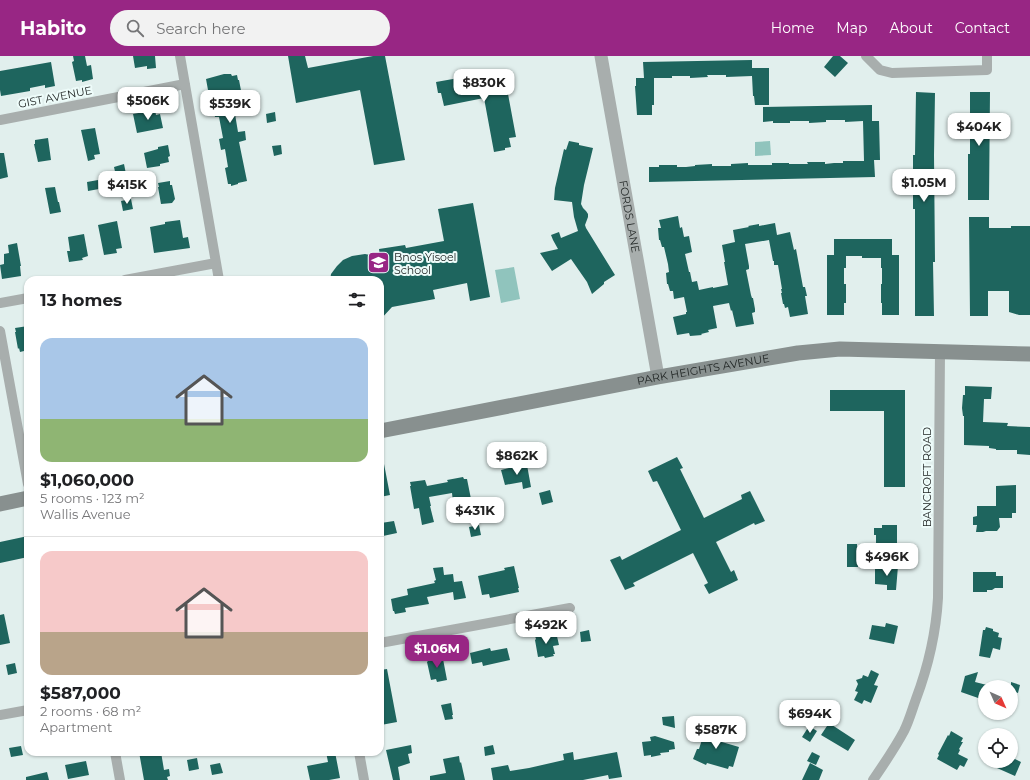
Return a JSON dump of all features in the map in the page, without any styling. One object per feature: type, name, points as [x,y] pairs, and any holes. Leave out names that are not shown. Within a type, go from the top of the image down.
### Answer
[{"type":"main road","name":"PARK HEIGHTS AVENUE","points":[[384,430],[798,353],[840,349],[1030,354]]},
{"type":"main road","points":[[0,504],[24,499]]},
{"type":"street","points":[[180,56],[218,276]]},
{"type":"street","name":"FORDS LANE","points":[[601,56],[658,378]]},
{"type":"street","points":[[866,56],[874,60],[880,70],[892,73],[987,70],[987,56]]},
{"type":"street","name":"GIST AVENUE","points":[[0,120],[185,84]]},
{"type":"street","points":[[146,276],[216,263]]},
{"type":"street","points":[[0,304],[24,299]]},
{"type":"street","points":[[0,331],[24,462]]},
{"type":"street","name":"BANCROFT ROAD","points":[[873,780],[890,755],[904,730],[913,708],[927,665],[937,618],[940,352]]},
{"type":"street","points":[[384,642],[570,608]]},
{"type":"street","points":[[0,716],[24,711]]},
{"type":"street","points":[[116,756],[120,780]]},
{"type":"street","points":[[360,756],[364,780]]},
{"type":"shaded area","points":[[770,141],[771,155],[755,156],[755,142]]},
{"type":"shaded area","points":[[514,267],[520,299],[501,303],[495,270]]},
{"type":"building","points":[[73,56],[85,56],[87,66],[91,65],[93,79],[82,82],[82,80],[76,81],[72,62],[74,61]]},
{"type":"building","points":[[133,56],[155,56],[156,68],[147,69],[147,66],[135,68]]},
{"type":"building","points":[[288,56],[305,56],[308,68],[373,56],[385,56],[405,160],[374,165],[360,90],[296,103]]},
{"type":"building","points":[[833,56],[840,56],[848,63],[835,77],[824,67]]},
{"type":"building","points":[[752,60],[752,68],[769,68],[769,105],[755,105],[752,76],[726,77],[726,75],[707,75],[708,77],[690,78],[690,76],[672,76],[672,78],[654,78],[654,105],[652,105],[652,115],[637,115],[635,86],[636,78],[644,78],[643,62]]},
{"type":"building","points":[[51,62],[55,86],[45,88],[45,85],[30,88],[30,91],[1,96],[0,71]]},
{"type":"building","points":[[498,71],[502,95],[508,94],[516,137],[509,138],[511,147],[494,152],[484,98],[444,106],[441,93],[438,93],[436,82]]},
{"type":"building","points":[[224,74],[231,74],[232,76],[237,75],[244,106],[234,108],[238,132],[245,131],[246,140],[239,142],[247,181],[231,186],[231,184],[228,184],[225,168],[228,167],[225,149],[221,150],[219,139],[223,138],[219,117],[215,117],[213,106],[217,105],[214,90],[208,90],[206,79]]},
{"type":"building","points":[[916,92],[935,93],[935,262],[933,262],[934,316],[915,316],[915,209],[913,209],[913,155],[915,155]]},
{"type":"building","points":[[970,92],[990,92],[989,200],[968,200]]},
{"type":"building","points":[[872,105],[872,121],[879,121],[880,160],[874,160],[875,177],[649,182],[649,167],[659,167],[659,165],[677,165],[677,167],[686,167],[712,164],[712,166],[731,166],[731,164],[748,163],[748,165],[772,165],[772,163],[808,164],[807,162],[825,162],[825,164],[843,163],[843,161],[864,161],[863,121],[845,122],[845,120],[826,120],[826,122],[809,123],[809,121],[790,121],[790,123],[773,123],[773,121],[763,122],[763,107]]},
{"type":"building","points":[[155,110],[156,115],[160,114],[163,128],[137,133],[133,114]]},
{"type":"building","points":[[275,112],[276,121],[267,123],[266,114]]},
{"type":"building","points":[[95,128],[100,154],[94,155],[95,159],[88,161],[81,130]]},
{"type":"building","points":[[48,138],[51,160],[38,162],[34,144],[35,140]]},
{"type":"building","points":[[569,141],[593,148],[581,204],[588,214],[585,225],[586,228],[615,275],[604,282],[604,284],[592,294],[587,282],[571,259],[552,271],[540,253],[558,249],[551,235],[559,232],[561,238],[578,231],[572,202],[554,200],[555,188],[564,149],[566,150]]},
{"type":"building","points":[[168,145],[170,156],[168,157],[169,162],[160,164],[160,166],[147,168],[144,153],[158,149],[158,147]]},
{"type":"building","points":[[281,145],[282,154],[274,156],[272,146]]},
{"type":"building","points":[[0,153],[4,153],[8,177],[0,179]]},
{"type":"building","points":[[124,164],[126,174],[116,176],[114,167]]},
{"type":"building","points":[[98,180],[99,189],[88,191],[87,182]]},
{"type":"building","points":[[170,181],[175,199],[172,203],[161,204],[158,183]]},
{"type":"building","points":[[55,187],[61,212],[50,214],[45,188]]},
{"type":"building","points":[[131,199],[133,209],[123,211],[121,201]]},
{"type":"building","points":[[473,203],[490,297],[470,301],[467,283],[433,290],[435,299],[392,307],[384,316],[384,276],[331,276],[343,260],[352,256],[365,254],[380,257],[379,249],[405,245],[406,248],[444,241],[438,209]]},
{"type":"building","points":[[678,216],[680,228],[682,227],[684,237],[689,236],[692,252],[685,254],[692,282],[697,281],[699,290],[728,285],[722,245],[735,242],[733,230],[759,224],[759,226],[775,223],[777,235],[790,232],[794,250],[796,249],[803,287],[805,287],[807,296],[805,296],[808,314],[790,317],[788,307],[785,308],[781,293],[782,289],[778,265],[774,265],[769,240],[745,244],[749,266],[749,269],[746,270],[755,309],[755,312],[752,313],[754,324],[736,327],[729,303],[713,306],[717,328],[708,330],[709,332],[701,334],[702,335],[690,336],[689,333],[677,335],[673,317],[686,314],[687,312],[684,297],[674,299],[673,291],[670,291],[667,284],[666,273],[669,272],[668,264],[664,247],[662,247],[659,240],[658,228],[661,228],[659,220]]},
{"type":"building","points":[[969,217],[989,217],[989,228],[1030,226],[1030,315],[1019,315],[1009,312],[1009,291],[988,291],[988,316],[970,316]]},
{"type":"building","points":[[180,220],[183,238],[188,237],[190,248],[154,253],[150,227],[165,224],[165,222]]},
{"type":"building","points":[[117,221],[122,248],[116,249],[117,253],[104,255],[98,225]]},
{"type":"building","points":[[84,234],[88,256],[82,258],[83,260],[69,262],[67,251],[70,251],[68,237]]},
{"type":"building","points":[[834,239],[892,239],[892,255],[899,255],[899,315],[882,315],[881,258],[846,256],[844,284],[846,284],[846,303],[844,303],[844,315],[827,315],[827,255],[834,255]]},
{"type":"building","points":[[17,243],[21,266],[21,276],[2,279],[0,265],[4,264],[4,254],[9,253],[8,245]]},
{"type":"building","points":[[24,327],[24,351],[20,352],[19,348],[18,349],[15,328]]},
{"type":"building","points":[[965,386],[992,387],[991,399],[984,399],[983,422],[1008,423],[1007,426],[1030,427],[1030,455],[1017,454],[1017,450],[996,450],[989,448],[989,446],[964,445],[964,416],[962,408],[963,395],[965,395]]},
{"type":"building","points":[[830,390],[905,390],[905,487],[884,487],[884,411],[830,411]]},
{"type":"building","points":[[677,457],[683,468],[680,469],[704,518],[742,499],[741,495],[750,491],[765,521],[755,525],[754,523],[716,542],[731,572],[734,570],[738,580],[709,594],[704,585],[708,583],[693,553],[633,583],[635,586],[625,590],[610,560],[620,556],[622,560],[681,530],[657,481],[653,482],[648,471]]},
{"type":"building","points":[[520,463],[521,466],[527,465],[531,487],[523,489],[522,482],[505,485],[501,470],[513,467],[512,464]]},
{"type":"building","points":[[384,464],[390,495],[384,496]]},
{"type":"building","points":[[463,477],[464,479],[467,479],[471,499],[453,502],[452,493],[429,497],[434,522],[422,525],[419,508],[414,509],[410,482],[425,480],[427,486],[448,482],[447,480]]},
{"type":"building","points":[[1016,485],[1016,513],[1012,513],[1012,518],[999,518],[1000,527],[997,531],[976,532],[977,525],[973,525],[973,517],[977,516],[977,506],[996,506],[996,486]]},
{"type":"building","points":[[550,490],[553,502],[542,505],[539,493]]},
{"type":"building","points":[[394,521],[397,533],[384,536],[384,523]]},
{"type":"building","points":[[479,525],[481,535],[471,537],[469,527]]},
{"type":"building","points":[[882,525],[897,525],[897,546],[876,546],[876,535],[874,535],[874,528],[882,528]]},
{"type":"building","points":[[24,537],[24,558],[0,563],[0,542]]},
{"type":"building","points":[[847,544],[857,544],[858,567],[847,567]]},
{"type":"building","points":[[514,566],[519,592],[490,598],[489,594],[482,595],[478,576],[505,570],[504,568]]},
{"type":"building","points":[[883,566],[898,566],[896,590],[887,590],[887,585],[875,584],[875,569],[883,569]]},
{"type":"building","points":[[443,567],[444,575],[453,574],[454,582],[462,581],[466,598],[454,600],[453,592],[427,597],[429,604],[405,608],[406,612],[395,614],[391,599],[408,595],[407,589],[435,583],[434,581],[436,580],[433,568]]},
{"type":"building","points":[[973,572],[996,572],[996,576],[1003,576],[1003,588],[987,590],[987,592],[973,592]]},
{"type":"building","points":[[4,614],[10,643],[0,645],[0,615]]},
{"type":"building","points":[[886,623],[898,626],[894,644],[869,639],[872,625],[885,627]]},
{"type":"building","points":[[986,627],[999,633],[998,637],[1002,638],[1000,650],[993,648],[990,658],[979,656],[983,630],[985,630]]},
{"type":"building","points":[[589,630],[591,641],[581,642],[580,632]]},
{"type":"building","points":[[556,632],[559,645],[553,646],[554,656],[545,658],[544,656],[538,657],[535,636]]},
{"type":"building","points":[[490,648],[491,651],[507,648],[510,660],[483,666],[482,662],[472,664],[470,653]]},
{"type":"building","points":[[441,656],[443,659],[447,680],[437,682],[436,679],[431,680],[427,662],[428,659]]},
{"type":"building","points":[[15,663],[17,673],[8,675],[6,665]]},
{"type":"building","points":[[384,669],[387,669],[397,722],[384,724]]},
{"type":"building","points":[[871,670],[879,674],[874,685],[878,686],[871,703],[864,700],[862,704],[854,700],[858,692],[855,691],[858,684],[856,680],[862,678],[863,675],[868,677]]},
{"type":"building","points":[[978,672],[975,682],[978,683],[978,698],[961,692],[965,676]]},
{"type":"building","points":[[451,703],[453,719],[445,720],[441,705]]},
{"type":"building","points":[[674,716],[675,728],[663,725],[662,717]]},
{"type":"building","points":[[829,723],[855,740],[848,751],[821,735]]},
{"type":"building","points":[[707,724],[719,728],[715,740],[739,747],[733,767],[729,766],[728,769],[707,763],[706,765],[693,759],[697,749],[699,749]]},
{"type":"building","points":[[809,726],[817,731],[810,742],[802,737]]},
{"type":"building","points":[[951,731],[963,738],[958,754],[968,759],[964,767],[960,765],[957,770],[937,759],[938,754]]},
{"type":"building","points":[[655,736],[674,742],[675,749],[669,750],[669,752],[660,753],[661,755],[651,757],[651,755],[644,756],[642,742],[651,741],[650,737]]},
{"type":"building","points":[[411,745],[412,753],[408,754],[410,763],[398,767],[400,780],[393,780],[386,750]]},
{"type":"building","points":[[493,745],[495,754],[485,756],[484,747]]},
{"type":"building","points":[[21,746],[23,755],[11,757],[9,748]]},
{"type":"building","points":[[573,752],[574,760],[617,752],[622,777],[609,779],[608,775],[583,780],[493,780],[491,768],[508,765],[510,771],[529,768],[564,760],[563,754]]},
{"type":"building","points":[[812,752],[820,756],[816,765],[807,761]]},
{"type":"building","points":[[140,756],[162,756],[164,770],[169,769],[170,776],[167,777],[168,780],[144,780]]},
{"type":"building","points":[[327,756],[336,756],[340,778],[329,780],[310,780],[307,766],[328,762]]},
{"type":"building","points":[[459,756],[465,780],[430,780],[430,776],[446,773],[443,759]]},
{"type":"building","points":[[197,758],[199,769],[189,771],[187,760]]},
{"type":"building","points":[[1018,760],[1021,762],[1015,776],[997,768],[1018,768]]},
{"type":"building","points":[[86,761],[89,775],[68,779],[65,765]]},
{"type":"building","points":[[220,763],[223,773],[212,775],[210,765]]},
{"type":"building","points":[[810,763],[823,770],[819,780],[802,780]]},
{"type":"building","points":[[47,772],[49,780],[26,780],[26,777]]},
{"type":"place","name":"Bnos Yisoel School","points":[[379,263]]}]
